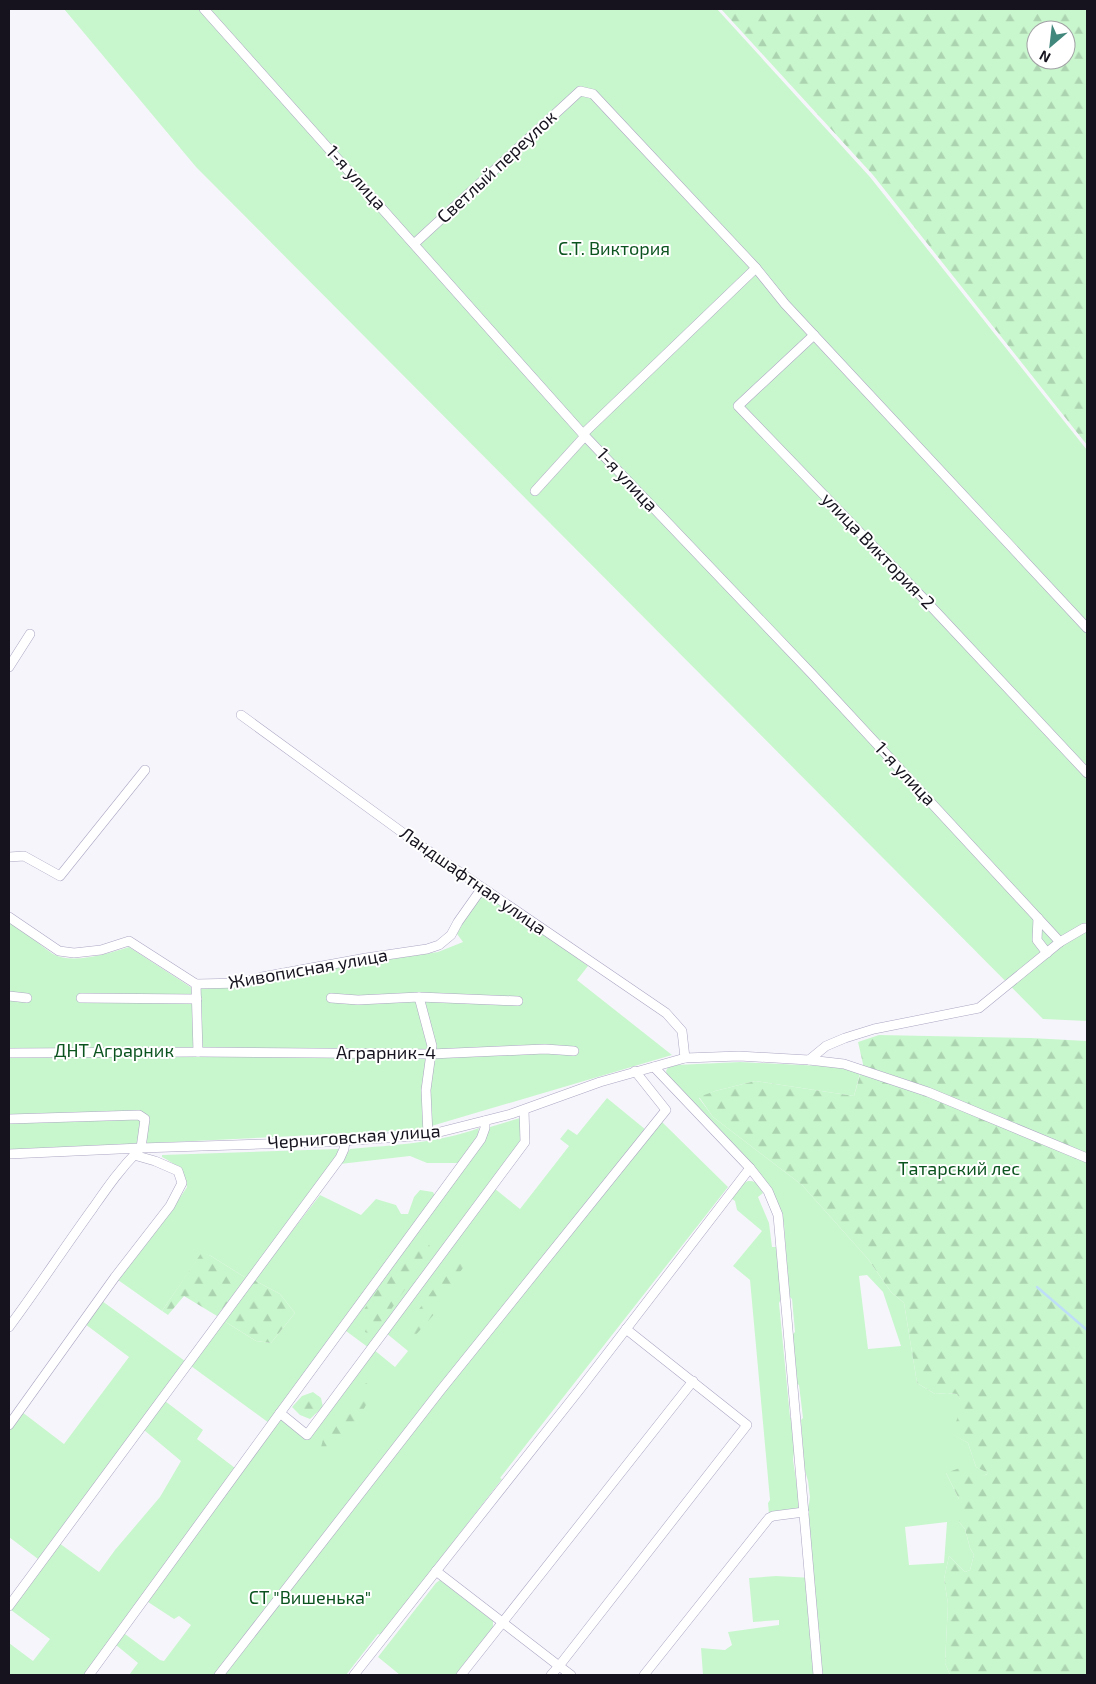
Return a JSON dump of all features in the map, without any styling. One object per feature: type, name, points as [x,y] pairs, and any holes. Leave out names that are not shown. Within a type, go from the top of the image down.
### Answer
[{"type":"street","name":"1-я улица","points":[[204,9],[584,435],[811,673],[1060,942]]},
{"type":"street","name":"Светлый переулок","points":[[414,244],[580,91],[593,94],[756,268]]},
{"type":"street","points":[[535,491],[584,435],[756,268],[785,304],[1087,628]]},
{"type":"street","name":"улица Виктория-2","points":[[814,335],[738,406],[919,594],[1087,773]]},
{"type":"street","points":[[9,667],[30,634]]},
{"type":"street","name":"Ландшафтная улица","points":[[241,715],[414,841],[666,1013],[682,1032],[685,1058]]},
{"type":"street","points":[[9,857],[24,856],[60,876],[145,770]]},
{"type":"street","name":"Живописная улица","points":[[196,984],[242,983],[319,967],[427,949],[439,945],[451,935],[482,888]]},
{"type":"street","points":[[9,918],[59,951],[74,954],[101,950],[129,942],[196,984],[198,1052]]},
{"type":"street","points":[[1038,918],[1037,940],[1046,953]]},
{"type":"street","points":[[809,1060],[826,1046],[852,1036],[979,1008],[1060,942],[1087,928]]},
{"type":"street","points":[[9,996],[26,998]]},
{"type":"street","points":[[419,997],[432,1046],[426,1090],[428,1134]]},
{"type":"street","points":[[331,998],[358,1000],[419,997],[518,1001]]},
{"type":"street","points":[[81,998],[197,999]]},
{"type":"street","name":"Аграрник-4","points":[[9,1053],[431,1054],[544,1049],[574,1051]]},
{"type":"street","name":"Черниговская улица","points":[[9,1155],[345,1141],[428,1134],[524,1110],[635,1071],[685,1058],[739,1056],[844,1064],[928,1092],[1087,1158]]},
{"type":"street","points":[[654,1067],[750,1168],[768,1191],[778,1215],[818,1675]]},
{"type":"street","points":[[219,1675],[440,1391],[666,1110],[635,1071]]},
{"type":"street","points":[[280,1413],[307,1435],[525,1142],[524,1110]]},
{"type":"street","points":[[9,1119],[139,1115],[144,1119],[142,1148],[106,1189],[39,1287],[9,1327]]},
{"type":"street","points":[[89,1675],[481,1139],[485,1128],[485,1121]]},
{"type":"street","points":[[9,1606],[340,1158],[345,1141]]},
{"type":"street","points":[[9,1425],[115,1277],[170,1206],[182,1184],[178,1172],[155,1161],[134,1156]]},
{"type":"street","points":[[354,1675],[750,1168]]},
{"type":"street","points":[[551,1675],[747,1425],[626,1328]]},
{"type":"street","points":[[461,1675],[693,1381]]},
{"type":"street","points":[[644,1675],[769,1518],[804,1512]]},
{"type":"street","points":[[436,1571],[571,1675]]},
{"type":"green space","name":"С.Т. Виктория","points":[[64,9],[717,9],[870,177],[1087,450],[1087,1021],[1043,1019],[196,167]]},
{"type":"green space","points":[[721,9],[1087,9],[1087,445],[873,175]]},
{"type":"green space","name":"ДНТ Аграрник","points":[[483,895],[492,896],[588,966],[577,980],[672,1055],[418,1130],[9,1150],[9,922],[53,954],[61,957],[91,957],[129,947],[192,988],[438,952],[463,942],[457,934],[465,918]]},
{"type":"green space","name":"Татарский лес","points":[[879,1035],[1087,1041],[1087,1675],[950,1675],[945,1663],[948,1604],[944,1579],[949,1556],[965,1572],[970,1570],[974,1555],[965,1529],[959,1522],[959,1499],[946,1473],[965,1466],[971,1476],[986,1475],[988,1473],[976,1467],[968,1443],[952,1434],[962,1404],[957,1394],[935,1394],[917,1383],[904,1303],[891,1292],[868,1259],[802,1185],[713,1117],[699,1097],[755,1081],[854,1096],[863,1064],[858,1042]]},
{"type":"green space","points":[[740,1062],[843,1067],[860,1073],[854,1096],[755,1081],[715,1091],[699,1098],[713,1117],[802,1185],[868,1259],[891,1292],[904,1303],[917,1383],[935,1394],[957,1394],[963,1404],[953,1434],[968,1443],[976,1467],[989,1473],[974,1477],[946,1473],[959,1499],[959,1522],[965,1529],[974,1555],[970,1570],[965,1572],[949,1556],[944,1579],[948,1604],[945,1663],[950,1675],[703,1675],[701,1648],[725,1650],[732,1645],[728,1632],[779,1625],[779,1620],[753,1622],[749,1578],[776,1576],[813,1578],[808,1510],[810,1497],[804,1467],[801,1420],[803,1418],[799,1385],[796,1383],[792,1335],[795,1332],[792,1299],[789,1296],[784,1224],[778,1205],[667,1075],[668,1067]],"holes":[[[867,1275],[883,1292],[901,1346],[868,1349],[859,1276]],[[947,1522],[944,1563],[909,1565],[905,1527]]]},
{"type":"green space","name":"СТ \"Вишенька\"","points":[[607,1098],[651,1134],[661,1121],[728,1187],[500,1478],[502,1479],[381,1635],[378,1634],[346,1675],[129,1675],[138,1663],[116,1645],[125,1634],[164,1661],[191,1625],[179,1616],[174,1619],[148,1602],[281,1418],[306,1437],[373,1349],[395,1367],[408,1351],[386,1333],[494,1188],[520,1209],[569,1146],[560,1139],[568,1129],[577,1135]]},
{"type":"green space","points":[[520,1118],[522,1131],[520,1142],[369,1348],[346,1331],[485,1140],[490,1127]]},
{"type":"green space","points":[[479,1128],[477,1138],[458,1163],[427,1163],[410,1156],[340,1164],[350,1149],[432,1140]]},
{"type":"green space","points":[[338,1149],[338,1157],[246,1278],[211,1256],[202,1253],[162,1311],[118,1280],[187,1187],[179,1168],[162,1157],[162,1155]]},
{"type":"green space","points":[[748,1181],[756,1183],[763,1193],[758,1197],[769,1223],[772,1247],[777,1247],[782,1297],[779,1303],[790,1417],[793,1420],[795,1444],[793,1460],[800,1506],[797,1509],[769,1515],[768,1503],[770,1500],[750,1280],[733,1266],[762,1231],[737,1210],[735,1201],[732,1199],[742,1184]]},
{"type":"green space","points":[[420,1190],[433,1192],[435,1196],[269,1423],[191,1366],[224,1321],[256,1341],[271,1343],[295,1313],[280,1294],[254,1280],[320,1195],[361,1215],[376,1199],[396,1205],[401,1214],[408,1214],[414,1197]]},
{"type":"green space","points":[[413,1238],[421,1239],[430,1246],[404,1291],[373,1335],[365,1332],[368,1322],[363,1311]]},
{"type":"green space","points":[[463,1250],[470,1253],[463,1268],[453,1281],[452,1289],[437,1311],[413,1338],[403,1332],[456,1257]]},
{"type":"green space","points":[[202,1252],[246,1278],[217,1316],[184,1296],[168,1315],[162,1311]]},
{"type":"green space","points":[[254,1280],[280,1294],[295,1313],[271,1343],[256,1341],[224,1321]]},
{"type":"green space","points":[[102,1301],[185,1361],[38,1559],[9,1537],[9,1430],[22,1412],[64,1444],[129,1357],[85,1324]]},
{"type":"green space","points":[[366,1383],[372,1387],[367,1404],[362,1412],[331,1451],[321,1447],[324,1436]]},
{"type":"green space","points":[[313,1392],[321,1398],[323,1407],[310,1419],[300,1415],[292,1407],[302,1396]]},
{"type":"green space","points":[[165,1401],[203,1430],[197,1439],[235,1468],[84,1675],[9,1675],[9,1643],[33,1661],[50,1639],[11,1610],[59,1543],[99,1572],[160,1497],[181,1461],[144,1430]]},
{"type":"green space","points":[[440,1580],[493,1621],[493,1627],[455,1675],[400,1675],[378,1657]]},
{"type":"waterway","points":[[1037,1287],[1087,1330]]}]
